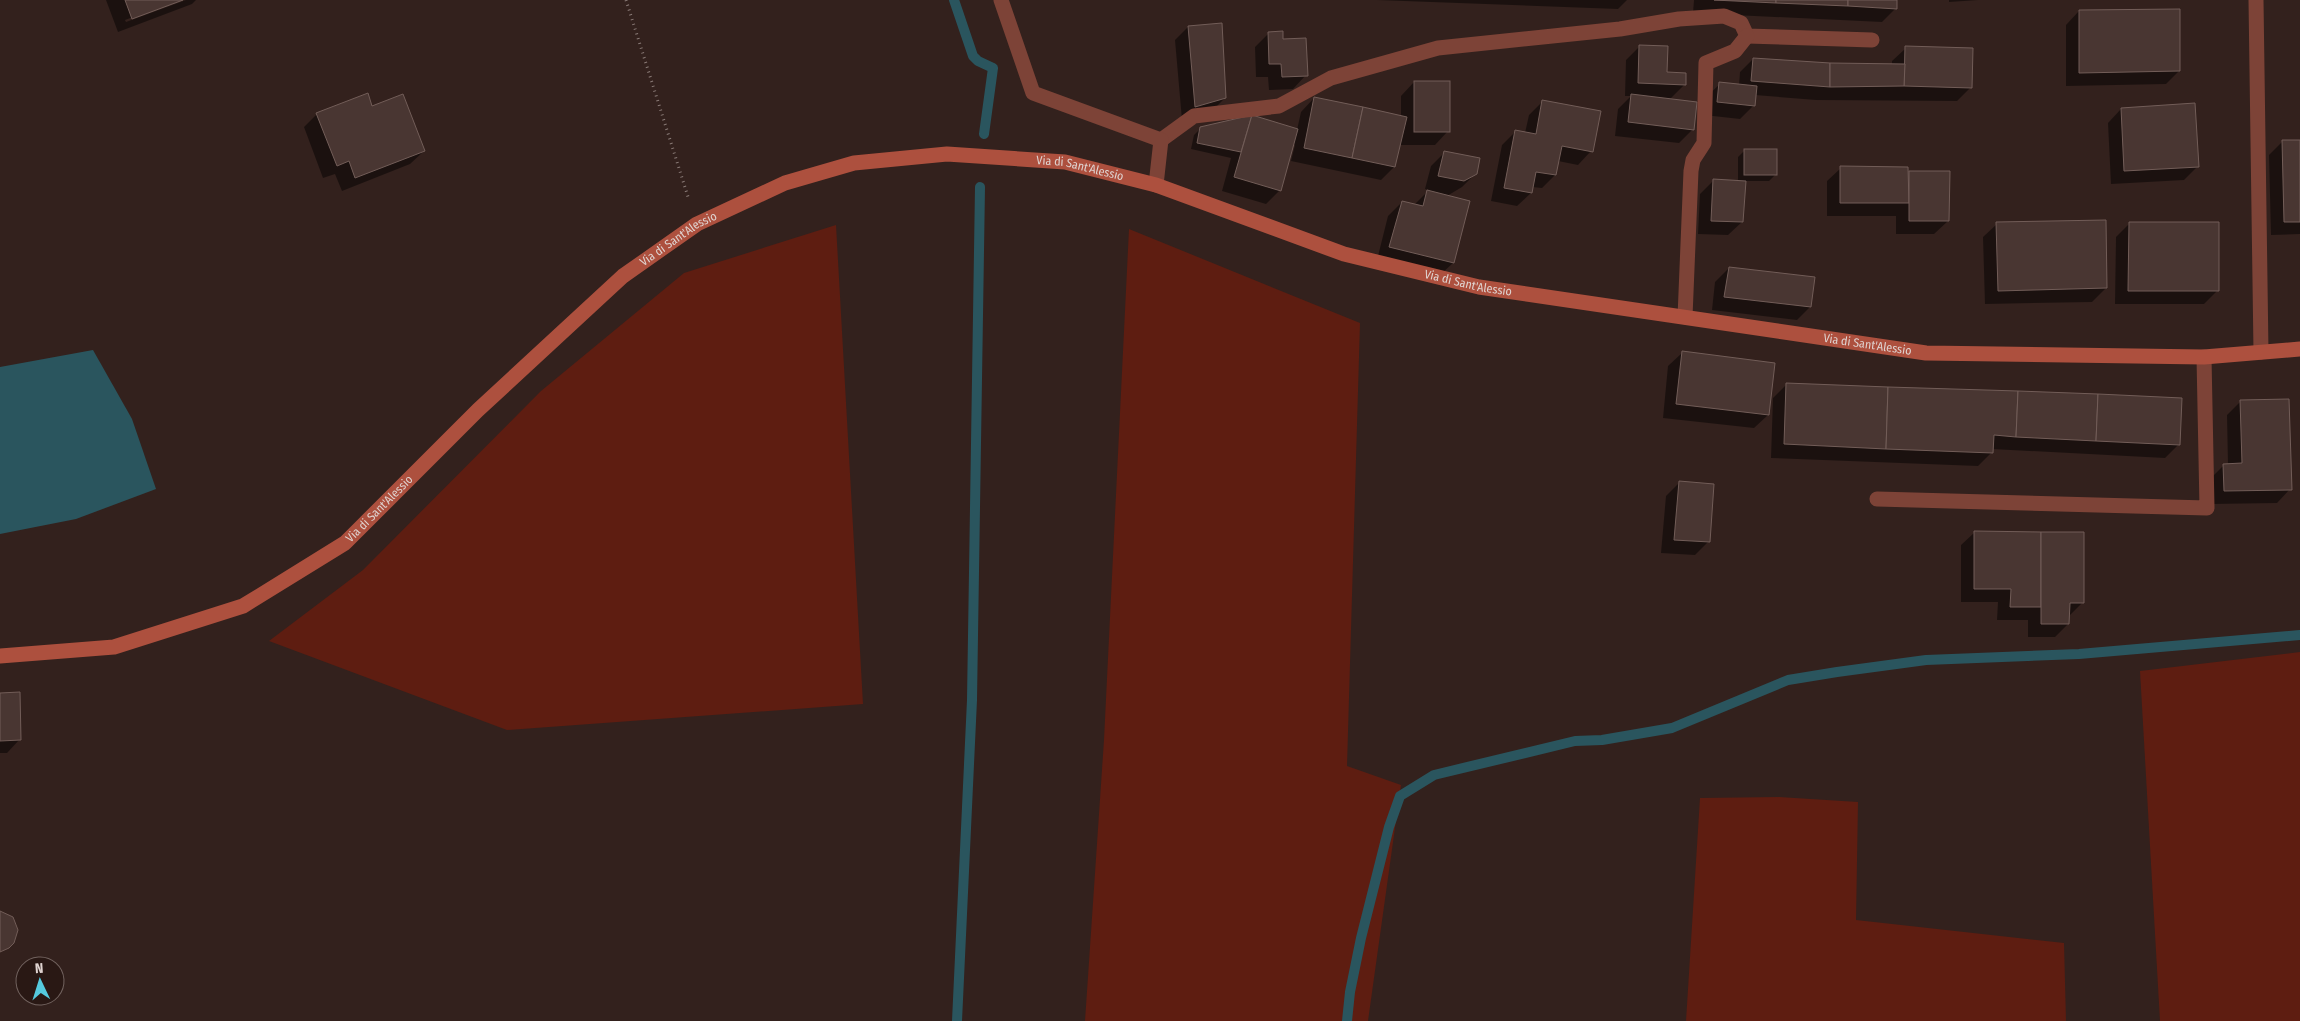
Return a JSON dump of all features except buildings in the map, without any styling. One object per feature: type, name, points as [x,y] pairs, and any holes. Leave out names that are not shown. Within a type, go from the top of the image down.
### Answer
[{"type":"street","points":[[1001,0],[1033,93],[1161,140]]},
{"type":"street","points":[[2256,0],[2261,352]]},
{"type":"street","points":[[1156,184],[1161,140],[1194,116],[1279,106],[1331,78],[1438,48],[1620,29],[1678,19],[1724,16],[1741,23],[1747,36]]},
{"type":"street","points":[[1747,36],[1872,40]]},
{"type":"street","points":[[1685,317],[1691,171],[1693,160],[1704,143],[1706,63],[1736,51],[1747,36]]},
{"type":"street","name":"Via di Sant'Alessio","points":[[0,656],[114,647],[243,606],[345,543],[478,410],[622,276],[697,224],[785,183],[854,163],[947,154],[1065,162],[1156,184],[1344,254],[1479,287],[1926,353],[2204,357],[2300,349]]},
{"type":"street","points":[[1877,498],[2207,508],[2204,357]]},
{"type":"path","points":[[626,0],[697,224]]},
{"type":"shaded area","points":[[836,225],[863,704],[507,730],[269,641],[363,570],[541,391],[684,273]]},
{"type":"shaded area","points":[[1129,229],[1360,323],[1347,766],[1401,785],[1368,1021],[1085,1021],[1104,740]]},
{"type":"shaded area","points":[[2300,652],[2300,1021],[2160,1021],[2140,671]]},
{"type":"shaded area","points":[[1779,797],[1858,802],[1856,920],[2064,943],[2066,1021],[1686,1021],[1700,798]]},
{"type":"water","points":[[93,350],[132,419],[156,489],[76,519],[0,534],[0,367]]},
{"type":"waterway","points":[[954,0],[973,56],[978,61],[993,68],[984,134]]},
{"type":"waterway","points":[[957,1021],[972,700],[980,187]]},
{"type":"waterway","points":[[1347,1021],[1350,992],[1361,938],[1389,827],[1400,796],[1434,775],[1575,741],[1602,740],[1672,728],[1788,680],[1837,672],[1926,660],[2079,654],[2300,635]]}]
